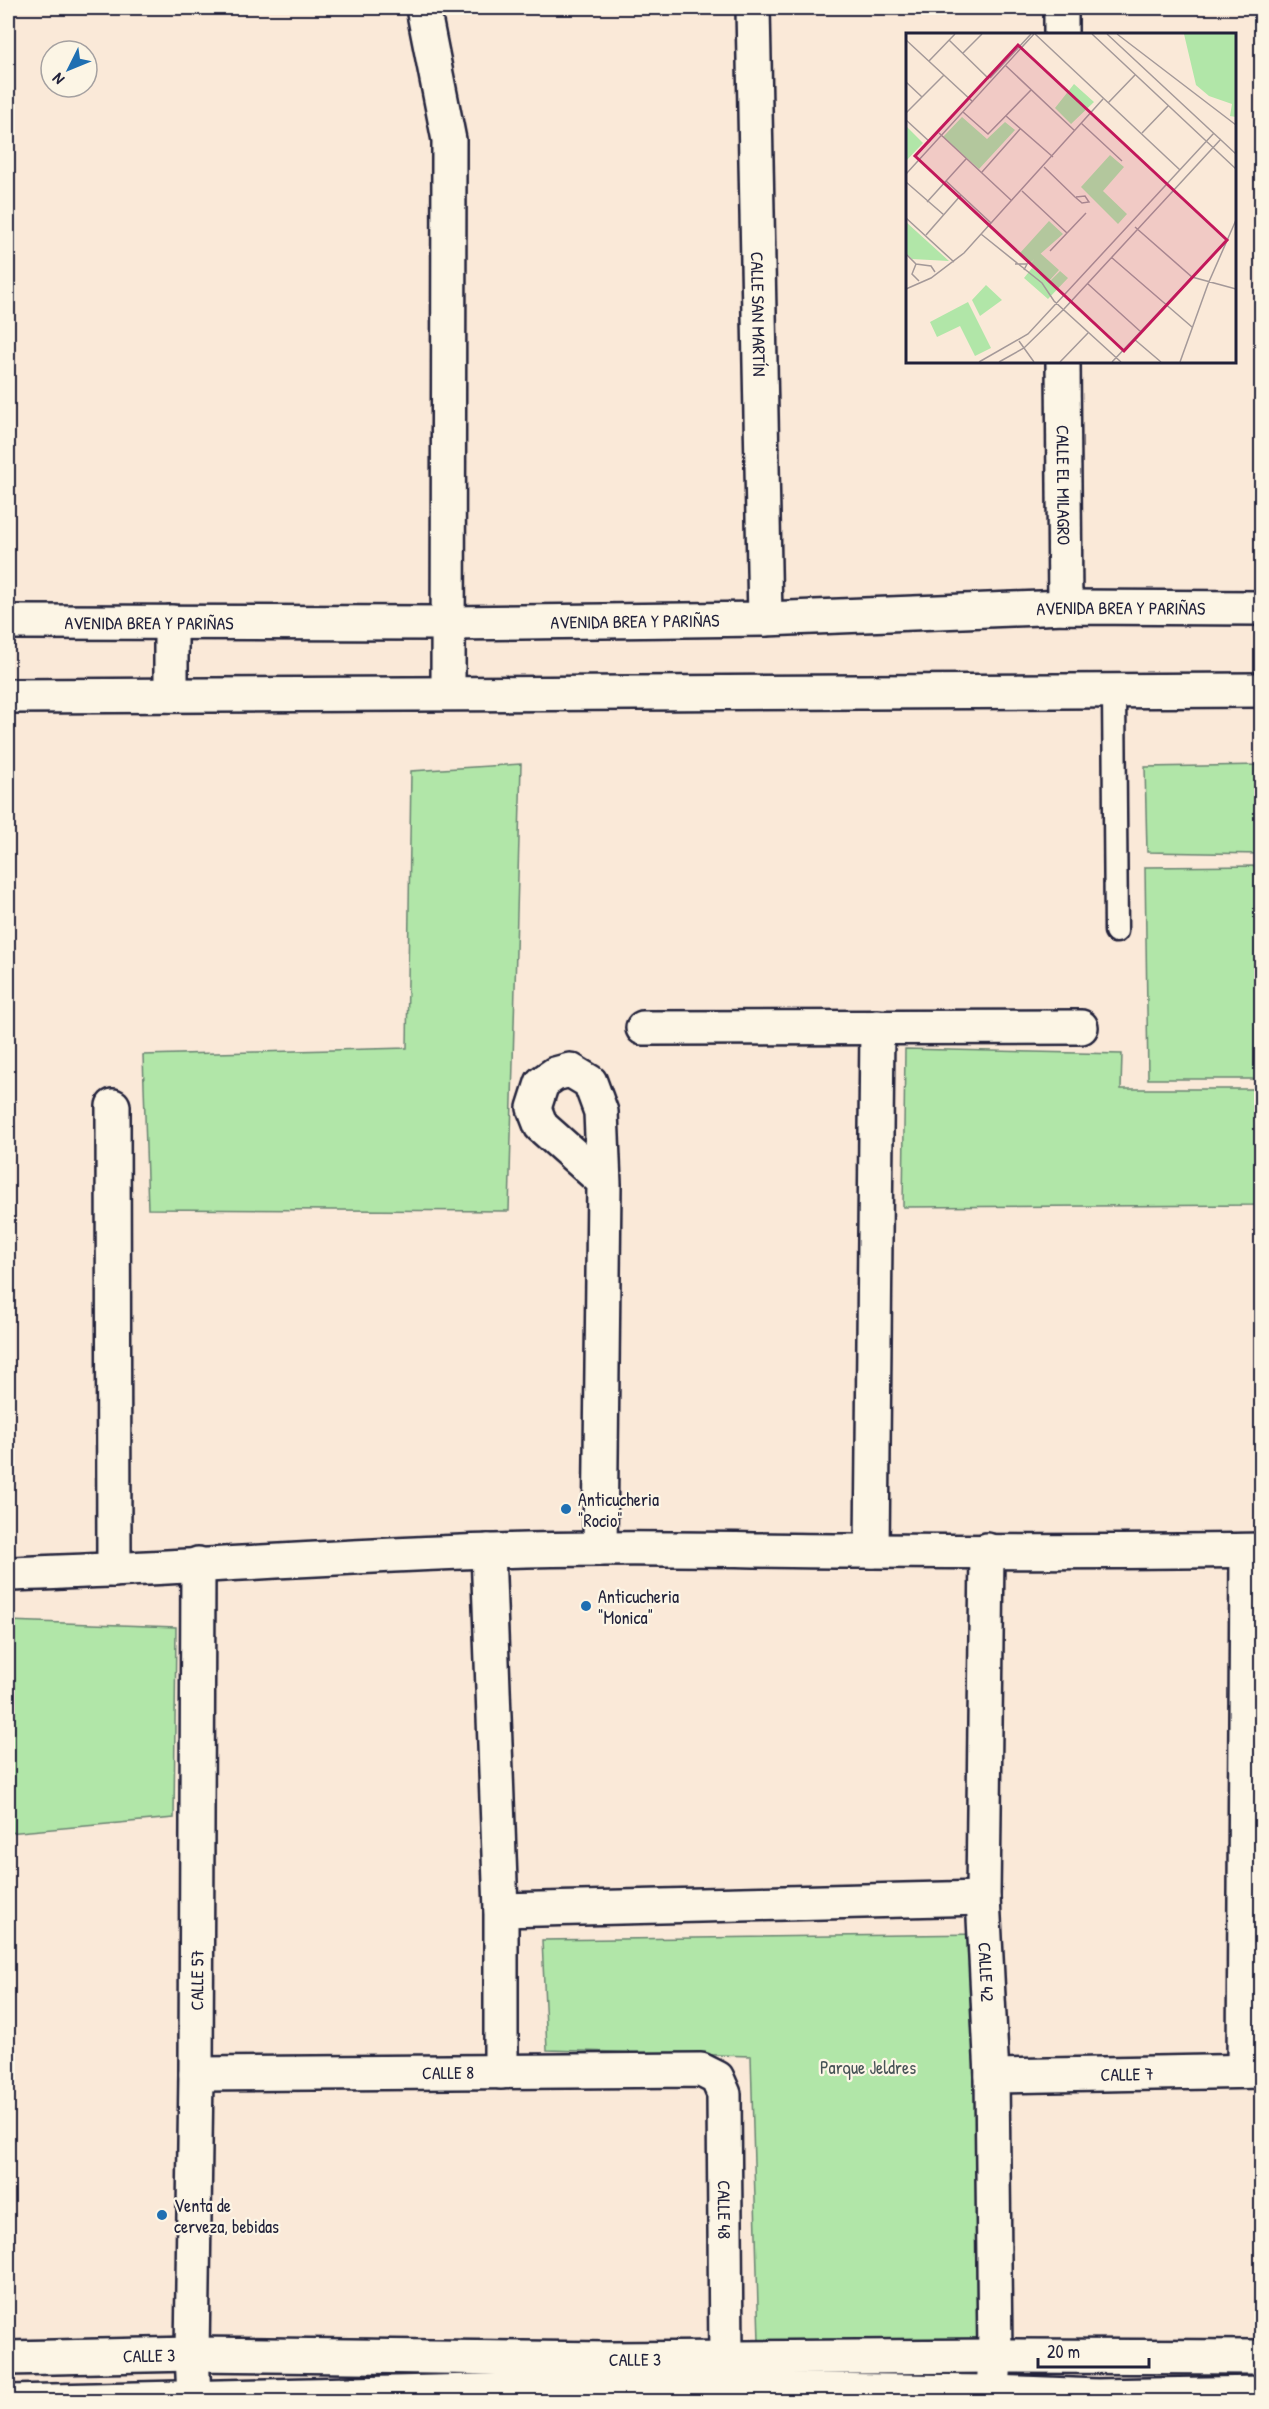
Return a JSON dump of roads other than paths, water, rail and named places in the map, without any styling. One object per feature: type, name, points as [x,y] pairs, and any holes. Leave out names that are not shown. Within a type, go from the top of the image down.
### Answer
[{"type":"street","points":[[423,8],[449,140],[448,692]]},
{"type":"street","name":"CALLE SAN MARTÍN","points":[[753,8],[765,619]]},
{"type":"street","points":[[1061,8],[1061,33]]},
{"type":"street","name":"CALLE EL MILAGRO","points":[[1063,363],[1065,607]]},
{"type":"street","name":"AVENIDA BREA Y PARIÑAS","points":[[8,622],[449,623],[765,619],[1065,607],[1262,608]]},
{"type":"street","points":[[171,622],[171,695]]},
{"type":"street","points":[[8,696],[448,692],[1262,690]]},
{"type":"street","points":[[872,1551],[877,1027]]},
{"type":"street","points":[[643,1028],[1081,1027]]},
{"type":"street","points":[[113,1106],[114,1570]]},
{"type":"street","points":[[600,1549],[603,1181]]},
{"type":"street","points":[[8,1574],[488,1551],[600,1549],[1254,1550],[1253,2071]]},
{"type":"street","points":[[488,1551],[501,1910],[501,2072]]},
{"type":"street","name":"CALLE 42","points":[[987,1551],[983,1898],[992,2076],[995,2356],[993,2392]]},
{"type":"street","name":"CALLE 57","points":[[194,2397],[192,2354],[196,2074],[198,1564]]},
{"type":"street","points":[[501,1910],[983,1898]]},
{"type":"street","name":"CALLE 8","points":[[196,2074],[701,2070]]},
{"type":"street","name":"CALLE 48","points":[[701,2070],[717,2078],[724,2094],[726,2359]]},
{"type":"street","name":"CALLE 7","points":[[992,2076],[1253,2071]]},
{"type":"street","name":"CALLE 3","points":[[8,2358],[192,2354],[607,2383],[993,2392],[1097,2399],[1262,2393]]},
{"type":"street","name":"CALLE 3","points":[[10,2402],[194,2397],[373,2398],[607,2383],[726,2359],[995,2356],[1262,2357]]},
{"type":"lane","points":[[1114,692],[1116,931]]},
{"type":"place","name":"Anticucheria \"Rocio\"","points":[[566,1509]]},
{"type":"place","name":"Anticucheria \"Monica\"","points":[[586,1606]]},
{"type":"place","name":"Venta de cerveza, bebidas","points":[[162,2215]]},
{"type":"park label","name":"Parque Jeldres","points":[[868,2067]]}]
